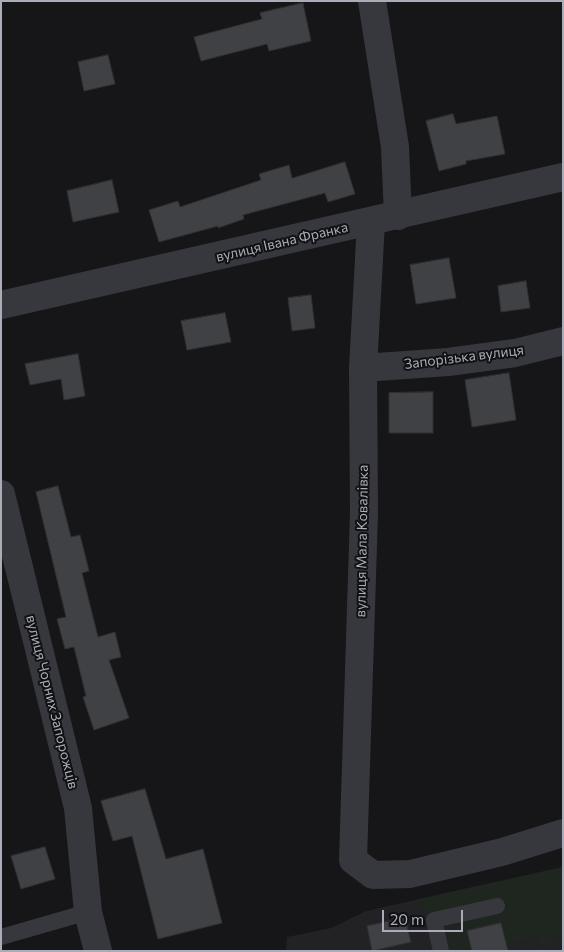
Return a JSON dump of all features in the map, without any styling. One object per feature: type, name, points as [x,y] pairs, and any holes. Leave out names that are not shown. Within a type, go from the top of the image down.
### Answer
[{"type":"street","points":[[372,1],[395,147],[398,216]]},
{"type":"street","name":"вулиця Івана Франка","points":[[1,305],[563,177]]},
{"type":"street","name":"вулиця Мала Ковалівка","points":[[371,222],[364,368],[364,513],[353,860],[373,875],[410,874],[502,852],[563,833]]},
{"type":"street","name":"Запорізька вулиця","points":[[364,368],[448,362],[516,353],[563,341]]},
{"type":"street","name":"вулиця Чорних Запорожців","points":[[1,494],[78,808],[88,912],[98,951]]},
{"type":"lane","points":[[441,951],[434,920],[497,906]]},
{"type":"lane","points":[[1,937],[88,912]]},
{"type":"shaded area","points":[[563,867],[563,951],[286,951],[287,937],[331,928],[366,911]]},
{"type":"shaded area","points":[[563,867],[563,936],[549,939],[549,943],[540,945],[538,937],[506,944],[501,923],[467,931],[472,951],[450,951],[450,934],[462,922],[432,914],[414,900]]},
{"type":"building","points":[[303,3],[311,41],[269,51],[267,44],[201,61],[194,37],[262,19],[260,13]]},
{"type":"building","points":[[108,55],[115,84],[84,91],[78,62]]},
{"type":"building","points":[[453,114],[456,124],[497,116],[505,154],[466,161],[466,164],[439,171],[426,121]]},
{"type":"building","points":[[345,162],[355,194],[328,202],[325,193],[243,215],[244,219],[218,228],[218,226],[159,242],[149,210],[178,201],[180,207],[261,180],[259,174],[289,165],[292,178]]},
{"type":"building","points":[[112,180],[119,212],[73,222],[67,191]]},
{"type":"building","points":[[449,258],[456,298],[416,304],[410,265]]},
{"type":"building","points":[[526,281],[530,308],[501,312],[498,286]]},
{"type":"building","points":[[311,295],[315,328],[292,331],[288,298]]},
{"type":"building","points":[[225,313],[231,342],[187,350],[181,321]]},
{"type":"building","points":[[78,354],[85,396],[64,400],[61,379],[30,385],[25,364]]},
{"type":"building","points":[[509,373],[516,420],[472,427],[465,380]]},
{"type":"building","points":[[433,392],[433,433],[389,433],[389,393]]},
{"type":"building","points":[[58,486],[71,537],[80,535],[89,571],[82,573],[98,637],[115,632],[121,657],[109,660],[129,718],[94,730],[83,697],[86,696],[74,647],[65,649],[57,619],[66,617],[36,492]]},
{"type":"building","points":[[145,789],[166,859],[203,849],[222,923],[158,939],[132,836],[113,841],[101,801]]},
{"type":"building","points":[[45,847],[55,879],[21,889],[11,856]]},
{"type":"building","points":[[405,918],[411,942],[372,951],[367,926]]},
{"type":"building","points":[[501,923],[508,951],[472,951],[467,931]]}]
